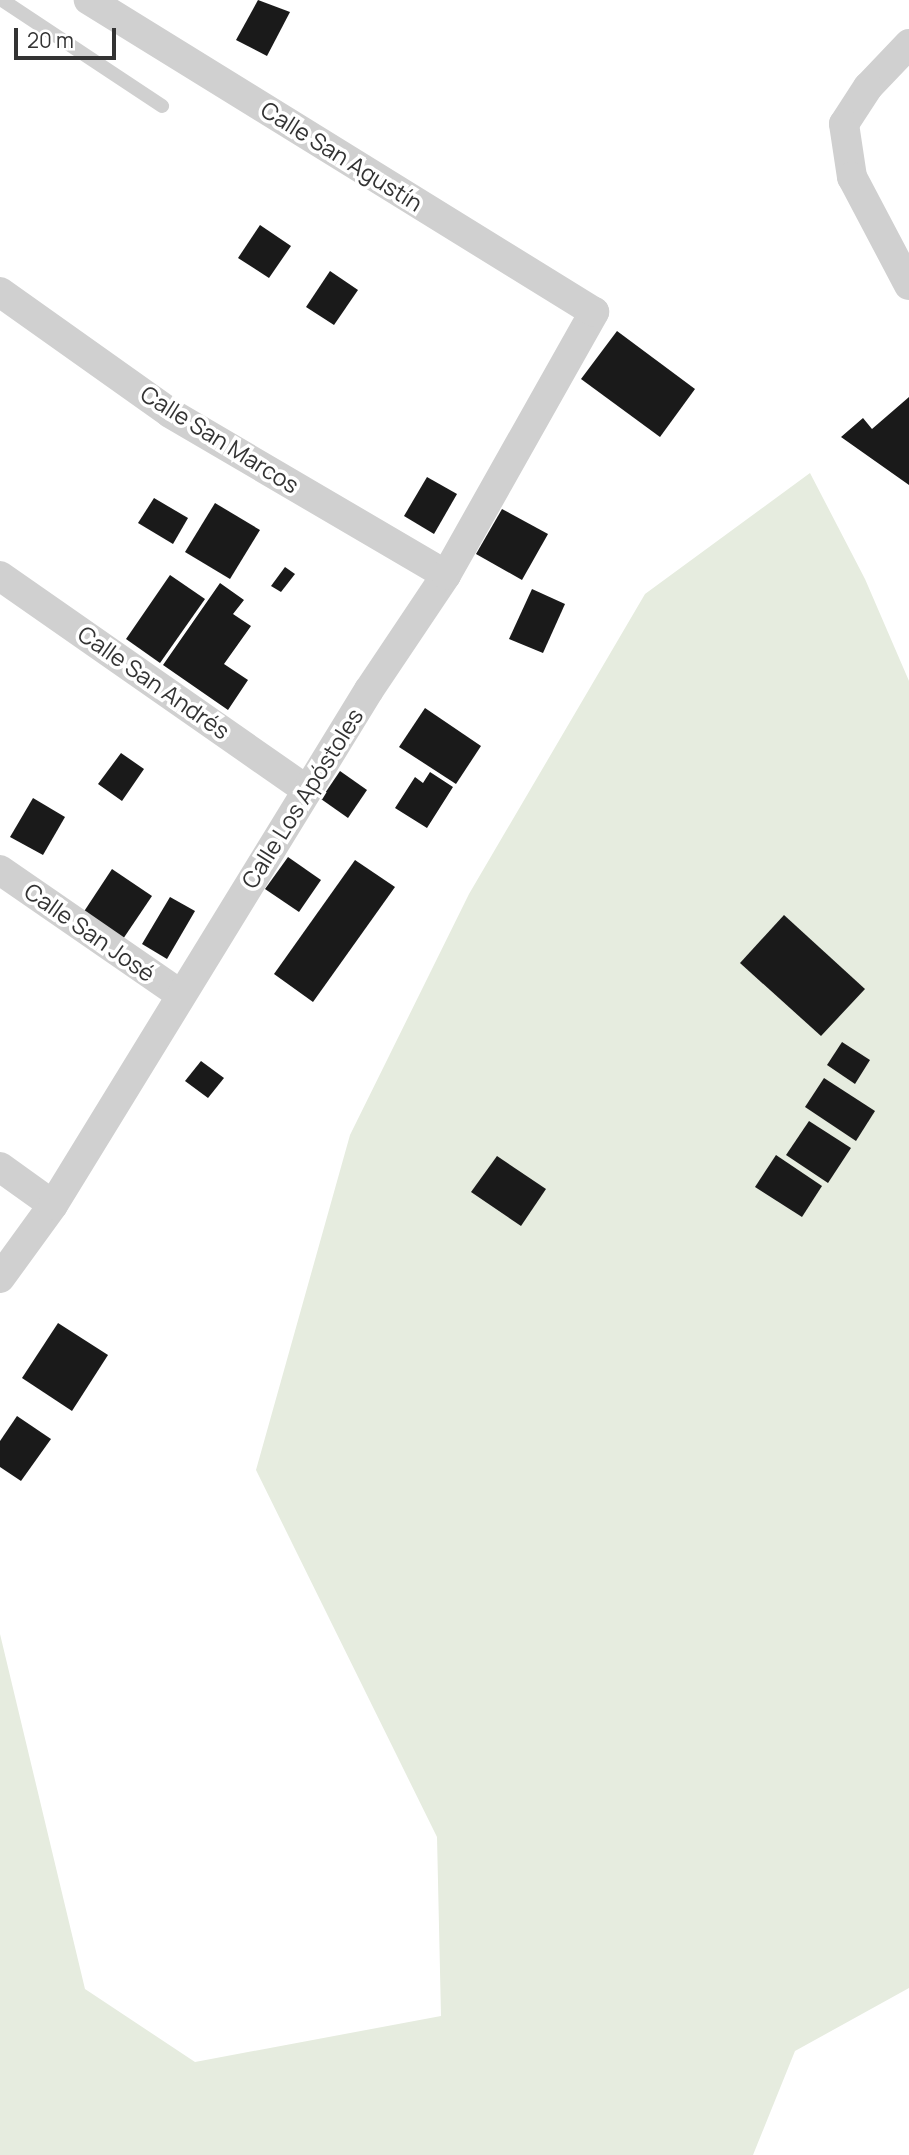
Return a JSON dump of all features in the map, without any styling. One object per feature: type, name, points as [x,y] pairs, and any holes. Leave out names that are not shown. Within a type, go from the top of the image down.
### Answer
[{"type":"street","name":"Calle San Agustín","points":[[89,0],[594,312]]},
{"type":"street","points":[[909,44],[868,87],[844,124],[852,177],[909,285]]},
{"type":"street","name":"Calle San Marcos","points":[[0,292],[170,413],[446,575]]},
{"type":"street","name":"Calle Los Apóstoles","points":[[0,1278],[52,1205],[307,790],[446,575],[594,312]]},
{"type":"street","name":"Calle San Andrés","points":[[0,576],[307,790]]},
{"type":"street","name":"Calle San José","points":[[0,870],[180,994]]},
{"type":"street","points":[[0,1167],[52,1205]]},
{"type":"lane","points":[[2,0],[162,106]]},
{"type":"shaded area","points":[[810,473],[865,579],[909,681],[909,1988],[795,2051],[753,2155],[0,2155],[0,1634],[85,1989],[195,2062],[441,2016],[437,1837],[256,1470],[350,1135],[469,894],[645,594]]},
{"type":"building","points":[[258,0],[290,12],[267,56],[236,40]]},
{"type":"building","points":[[260,225],[291,246],[269,278],[238,258]]},
{"type":"building","points":[[330,271],[358,290],[334,325],[306,307]]},
{"type":"building","points":[[617,331],[695,389],[660,437],[581,379]]},
{"type":"building","points":[[909,397],[909,485],[841,437],[863,418],[872,429]]},
{"type":"building","points":[[427,477],[457,494],[434,534],[404,516]]},
{"type":"building","points":[[154,498],[188,518],[173,544],[138,523]]},
{"type":"building","points":[[215,503],[260,530],[230,579],[185,552]]},
{"type":"building","points":[[502,509],[548,534],[522,580],[476,554]]},
{"type":"building","points":[[285,567],[295,574],[281,592],[271,586]]},
{"type":"building","points":[[170,575],[205,599],[160,663],[126,639]]},
{"type":"building","points":[[220,583],[244,600],[233,614],[251,626],[224,664],[248,680],[228,710],[163,665]]},
{"type":"building","points":[[532,589],[565,604],[543,653],[509,639]]},
{"type":"building","points":[[425,708],[481,746],[456,784],[399,747]]},
{"type":"building","points":[[121,753],[144,769],[122,801],[98,784]]},
{"type":"building","points":[[340,771],[367,790],[348,818],[321,799]]},
{"type":"building","points":[[430,772],[453,787],[427,828],[395,808],[415,777],[423,783]]},
{"type":"building","points":[[33,798],[65,817],[43,855],[10,837]]},
{"type":"building","points":[[288,857],[321,880],[299,912],[265,889]]},
{"type":"building","points":[[355,860],[395,887],[313,1002],[274,974]]},
{"type":"building","points":[[112,869],[152,896],[123,939],[83,913]]},
{"type":"building","points":[[170,897],[195,911],[167,959],[142,944]]},
{"type":"building","points":[[784,915],[865,989],[821,1036],[740,963]]},
{"type":"building","points":[[842,1042],[870,1060],[855,1084],[827,1065]]},
{"type":"building","points":[[201,1061],[224,1078],[208,1098],[185,1081]]},
{"type":"building","points":[[824,1078],[875,1111],[856,1141],[805,1107]]},
{"type":"building","points":[[809,1121],[851,1148],[828,1183],[786,1155]]},
{"type":"building","points":[[776,1155],[822,1186],[802,1217],[755,1187]]},
{"type":"building","points":[[497,1156],[546,1189],[521,1226],[471,1192]]},
{"type":"building","points":[[58,1323],[108,1355],[72,1411],[22,1378]]},
{"type":"building","points":[[17,1416],[51,1439],[21,1481],[0,1467],[0,1441]]}]
